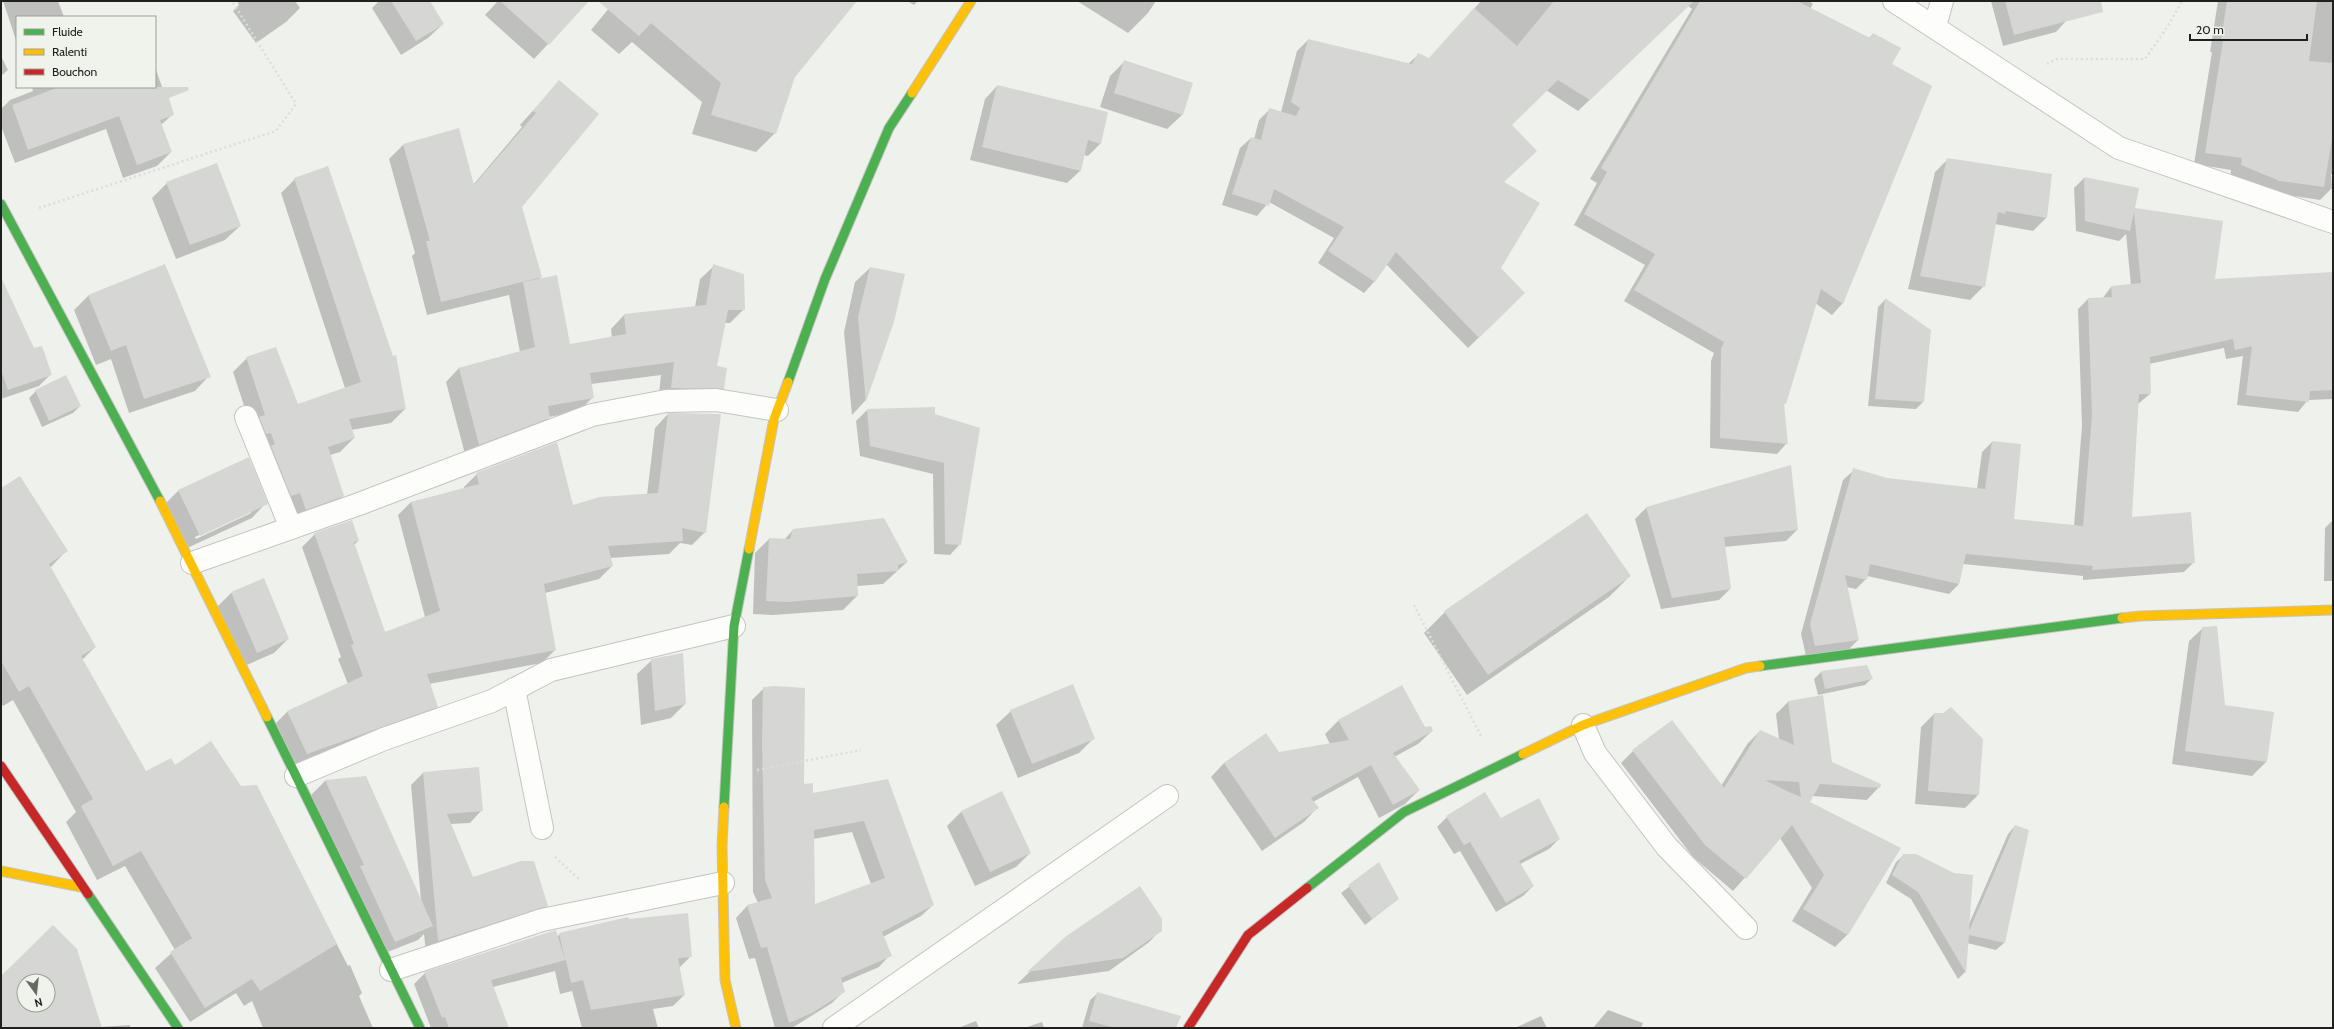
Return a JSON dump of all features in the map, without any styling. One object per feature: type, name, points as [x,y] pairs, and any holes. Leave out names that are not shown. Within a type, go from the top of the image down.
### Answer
[{"type":"street","points":[[736,1028],[725,980],[722,846],[734,626],[777,410],[825,279],[889,128],[971,1]]},
{"type":"street","points":[[1894,1],[2119,148],[2333,222]]},
{"type":"street","points":[[1934,26],[1942,1]]},
{"type":"street","points":[[1,204],[162,504],[420,1028]]},
{"type":"street","points":[[192,563],[359,504],[592,415],[666,400],[716,400],[777,410]]},
{"type":"street","points":[[246,417],[291,528]]},
{"type":"street","points":[[1188,1028],[1248,934],[1404,812],[1582,725],[1746,668],[2140,616],[2333,610]]},
{"type":"street","points":[[296,776],[384,739],[492,701],[551,670],[734,626]]},
{"type":"street","points":[[514,689],[542,828]]},
{"type":"street","points":[[1582,725],[1595,753],[1667,847],[1746,928]]},
{"type":"street","points":[[1,766],[81,888],[178,1028]]},
{"type":"street","points":[[834,1028],[1167,796]]},
{"type":"street","points":[[1,871],[81,888]]},
{"type":"street","points":[[391,970],[542,920],[723,883]]},
{"type":"path","points":[[8,218],[276,131],[296,104],[232,1]]},
{"type":"path","points":[[2014,78],[2057,60],[2145,59],[2168,26],[2182,1]]},
{"type":"path","points":[[1414,606],[1497,766]]},
{"type":"path","points":[[725,776],[861,750]]},
{"type":"path","points":[[542,828],[546,849],[591,889],[620,904]]},
{"type":"building","points":[[391,1],[430,1],[444,24],[416,41]]},
{"type":"building","points":[[500,1],[589,1],[549,45]]},
{"type":"building","points":[[598,1],[857,1],[795,77],[776,134],[711,115],[721,83],[651,23],[639,36]]},
{"type":"building","points":[[1554,1],[1694,1],[1590,100],[1558,80],[1512,125],[1537,151],[1504,182],[1540,203],[1501,268],[1525,293],[1479,338],[1396,252],[1375,282],[1328,251],[1344,227],[1274,189],[1269,206],[1232,194],[1251,137],[1261,140],[1269,108],[1296,116],[1300,108],[1291,102],[1308,39],[1412,64],[1418,53],[1429,58],[1474,8],[1517,46]]},
{"type":"building","points":[[1700,1],[1797,1],[1870,38],[1873,33],[1901,48],[1892,64],[1932,86],[1843,304],[1821,289],[1786,404],[1784,404],[1788,444],[1720,438],[1721,349],[1724,342],[1634,290],[1655,254],[1584,214],[1607,172],[1601,168]]},
{"type":"building","points":[[2005,1],[2101,1],[2103,12],[2014,35]]},
{"type":"building","points":[[2227,1],[2317,1],[2309,61],[2333,63],[2333,133],[2324,187],[2280,181],[2241,165],[2242,158],[2205,153],[2223,41],[2221,40]]},
{"type":"building","points":[[1124,60],[1193,83],[1183,115],[1114,93]]},
{"type":"building","points":[[559,80],[599,114],[522,207],[542,277],[441,302],[426,241],[430,241],[403,144],[459,128],[474,185],[536,113],[533,111]]},
{"type":"building","points":[[997,85],[1108,112],[1101,144],[1088,140],[1081,171],[982,147]]},
{"type":"building","points":[[188,87],[189,90],[169,98],[174,115],[160,120],[172,152],[137,165],[119,116],[28,150],[12,105],[56,88]]},
{"type":"building","points":[[1947,158],[2052,174],[2047,218],[2006,211],[2005,214],[1998,212],[1985,287],[1920,276]]},
{"type":"building","points":[[217,163],[241,226],[190,245],[166,182]]},
{"type":"building","points":[[328,166],[393,356],[396,355],[406,409],[349,419],[355,438],[328,447],[344,496],[306,510],[300,493],[291,496],[271,446],[275,444],[271,433],[266,434],[259,417],[265,415],[246,357],[276,347],[298,404],[361,382],[294,178]]},
{"type":"building","points":[[2084,177],[2139,188],[2135,208],[2223,221],[2215,279],[2333,272],[2333,390],[2310,391],[2309,402],[2246,395],[2252,346],[2235,350],[2233,339],[2150,357],[2151,394],[2139,394],[2132,517],[2191,512],[2195,563],[2092,570],[2093,566],[1966,554],[1959,584],[1870,564],[1867,580],[1845,575],[1859,640],[1815,646],[1810,624],[1853,468],[1887,478],[1985,489],[1992,441],[2021,444],[2014,519],[2083,526],[2092,415],[2088,298],[2112,297],[2111,286],[2141,283],[2134,212],[2130,231],[2085,221]]},
{"type":"building","points":[[165,264],[211,377],[144,399],[126,345],[111,351],[88,295]]},
{"type":"building","points":[[713,264],[744,274],[745,310],[728,310],[717,366],[727,368],[724,389],[671,388],[674,362],[590,373],[594,398],[548,406],[550,418],[479,445],[459,368],[535,347],[523,282],[557,275],[570,344],[626,334],[624,314],[706,305]]},
{"type":"building","points":[[870,267],[905,274],[894,322],[866,402],[858,317]]},
{"type":"building","points":[[1,277],[34,348],[42,346],[52,375],[8,390],[1,370]]},
{"type":"building","points":[[1885,298],[1931,330],[1924,402],[1875,399]]},
{"type":"building","points":[[66,375],[81,406],[49,421],[35,390]]},
{"type":"building","points":[[935,407],[935,414],[980,428],[961,545],[945,544],[944,463],[870,446],[867,409]]},
{"type":"building","points":[[668,413],[721,414],[706,533],[682,528],[683,541],[608,546],[613,566],[544,584],[556,650],[427,674],[438,707],[307,754],[287,711],[363,676],[351,645],[354,644],[314,533],[352,520],[359,541],[354,542],[385,632],[440,611],[411,502],[479,484],[476,473],[557,442],[573,505],[600,497],[658,493]]},
{"type":"building","points":[[249,457],[268,504],[200,536],[178,490]]},
{"type":"building","points":[[1791,465],[1798,530],[1724,537],[1731,589],[1672,598],[1646,507]]},
{"type":"building","points":[[20,476],[68,551],[49,564],[96,647],[81,656],[146,771],[171,758],[175,765],[211,741],[241,786],[257,785],[337,944],[260,991],[252,979],[205,1008],[170,952],[192,938],[141,851],[113,866],[81,806],[93,799],[29,686],[19,692],[1,661],[1,488]]},
{"type":"building","points":[[1587,513],[1631,576],[1488,675],[1444,611]]},
{"type":"building","points":[[884,518],[908,562],[898,565],[898,571],[857,574],[858,596],[787,602],[766,601],[769,538],[790,539],[793,529]]},
{"type":"building","points":[[264,578],[289,639],[257,653],[231,592]]},
{"type":"building","points":[[2217,626],[2225,705],[2274,712],[2267,762],[2185,751],[2202,627]]},
{"type":"building","points":[[683,653],[686,704],[655,711],[651,659]]},
{"type":"building","points":[[1867,665],[1873,679],[1825,689],[1821,671]]},
{"type":"building","points":[[1073,684],[1095,739],[1032,764],[1010,710]]},
{"type":"building","points":[[1402,685],[1425,727],[1431,726],[1433,731],[1393,753],[1420,790],[1393,805],[1371,765],[1311,798],[1319,808],[1275,838],[1224,763],[1266,733],[1279,752],[1349,740],[1338,720]]},
{"type":"building","points":[[775,686],[805,688],[804,784],[813,783],[813,793],[888,779],[934,905],[882,932],[892,956],[841,978],[845,992],[812,1013],[789,1023],[767,947],[761,948],[747,905],[772,898],[765,880],[762,742],[763,687]],"holes":[[[864,821],[885,878],[815,904],[814,830]]]},
{"type":"building","points":[[1823,695],[1832,762],[1881,784],[1880,788],[1820,784],[1810,802],[1901,848],[1848,935],[1803,909],[1824,875],[1792,825],[1746,879],[1705,845],[1632,750],[1672,720],[1724,788],[1760,730],[1794,745],[1788,701]],"holes":[[[1765,780],[1799,782],[1801,797]]]},
{"type":"building","points":[[1951,707],[1983,739],[1979,795],[1928,791],[1934,713],[1943,713]]},
{"type":"building","points":[[479,767],[483,811],[447,814],[473,877],[521,861],[534,861],[548,906],[438,941],[423,772]]},
{"type":"building","points":[[366,776],[433,926],[395,942],[360,866],[364,865],[325,780]]},
{"type":"building","points":[[1002,791],[1031,853],[990,872],[961,811]]},
{"type":"building","points":[[1485,792],[1501,818],[1539,798],[1560,839],[1519,861],[1534,886],[1506,903],[1470,842],[1464,845],[1446,816]]},
{"type":"building","points":[[2015,825],[2029,830],[2005,943],[1969,935],[1966,973],[1918,892],[1892,875],[1903,854],[1916,854],[1954,873],[1973,875],[1969,931]]},
{"type":"building","points":[[1379,862],[1399,899],[1372,919],[1348,885]]},
{"type":"building","points":[[1140,886],[1162,919],[1162,931],[1123,958],[1027,972],[1065,937]]},
{"type":"building","points":[[688,913],[692,957],[678,958],[685,995],[591,1010],[583,980],[571,983],[566,960],[491,980],[509,1028],[449,1028],[445,1017],[442,1018],[424,972],[556,930],[565,960],[559,933],[628,917],[629,919]]},
{"type":"building","points":[[53,925],[77,949],[102,1028],[1,1028],[1,976]]},
{"type":"building","points":[[1097,992],[1181,1016],[1176,1028],[1116,1028],[1089,1021]]},
{"type":"traffic: fast","points":[[788,382],[825,279],[889,128],[912,93]]},
{"type":"traffic: fast","points":[[1,204],[160,501]]},
{"type":"traffic: fast","points":[[724,807],[734,626],[749,549]]},
{"type":"traffic: fast","points":[[1760,666],[2122,618]]},
{"type":"traffic: fast","points":[[267,717],[420,1028]]},
{"type":"traffic: fast","points":[[1307,888],[1404,812],[1523,754]]},
{"type":"traffic: fast","points":[[88,894],[178,1028]]},
{"type":"traffic: slow","points":[[912,93],[971,1]]},
{"type":"traffic: slow","points":[[749,549],[774,419],[788,382]]},
{"type":"traffic: slow","points":[[160,501],[267,717]]},
{"type":"traffic: slow","points":[[2122,618],[2140,616],[2333,610]]},
{"type":"traffic: slow","points":[[1523,754],[1583,725],[1746,668],[1760,666]]},
{"type":"traffic: slow","points":[[724,807],[722,846],[725,980],[736,1028]]},
{"type":"traffic: slow","points":[[1,871],[81,887]]},
{"type":"traffic: jam","points":[[1,766],[88,894]]},
{"type":"traffic: jam","points":[[1188,1028],[1248,935],[1307,888]]}]
